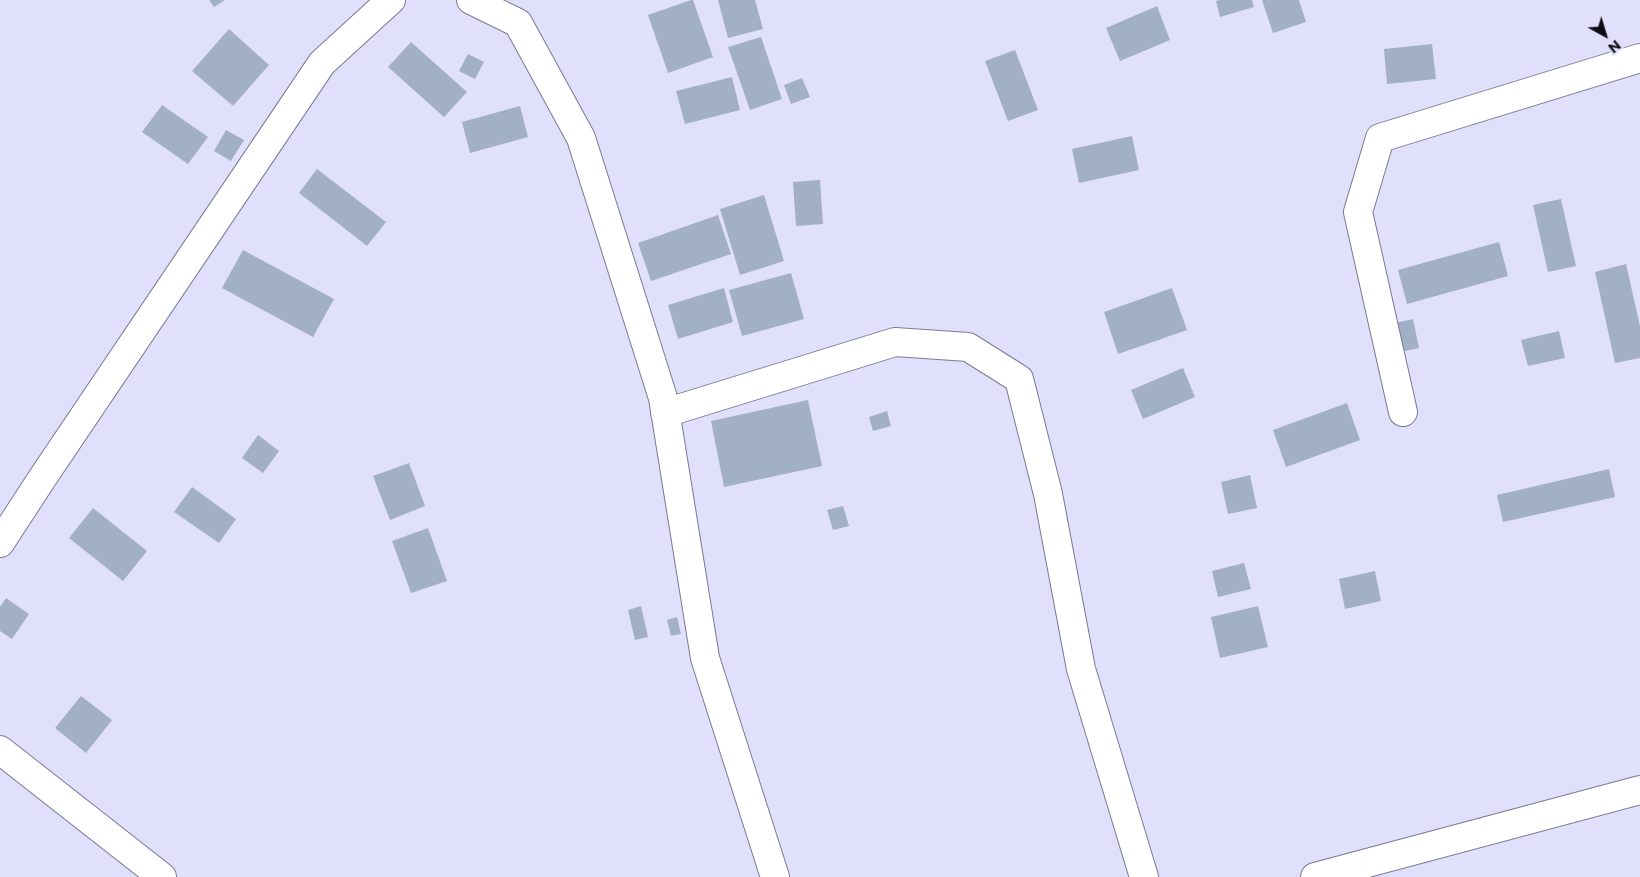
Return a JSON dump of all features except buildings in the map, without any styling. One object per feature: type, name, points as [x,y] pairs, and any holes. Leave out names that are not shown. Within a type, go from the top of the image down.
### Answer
[{"type":"street","points":[[0,543],[42,477],[322,63],[391,0]]},
{"type":"street","points":[[471,0],[518,23],[581,138],[663,398],[705,658],[775,877]]},
{"type":"street","points":[[1403,412],[1358,212],[1380,138],[1640,58]]},
{"type":"street","points":[[665,413],[895,342],[968,347],[1019,380],[1048,494],[1081,669],[1144,877]]},
{"type":"street","points":[[0,750],[162,877]]},
{"type":"street","points":[[1315,877],[1640,790]]}]
